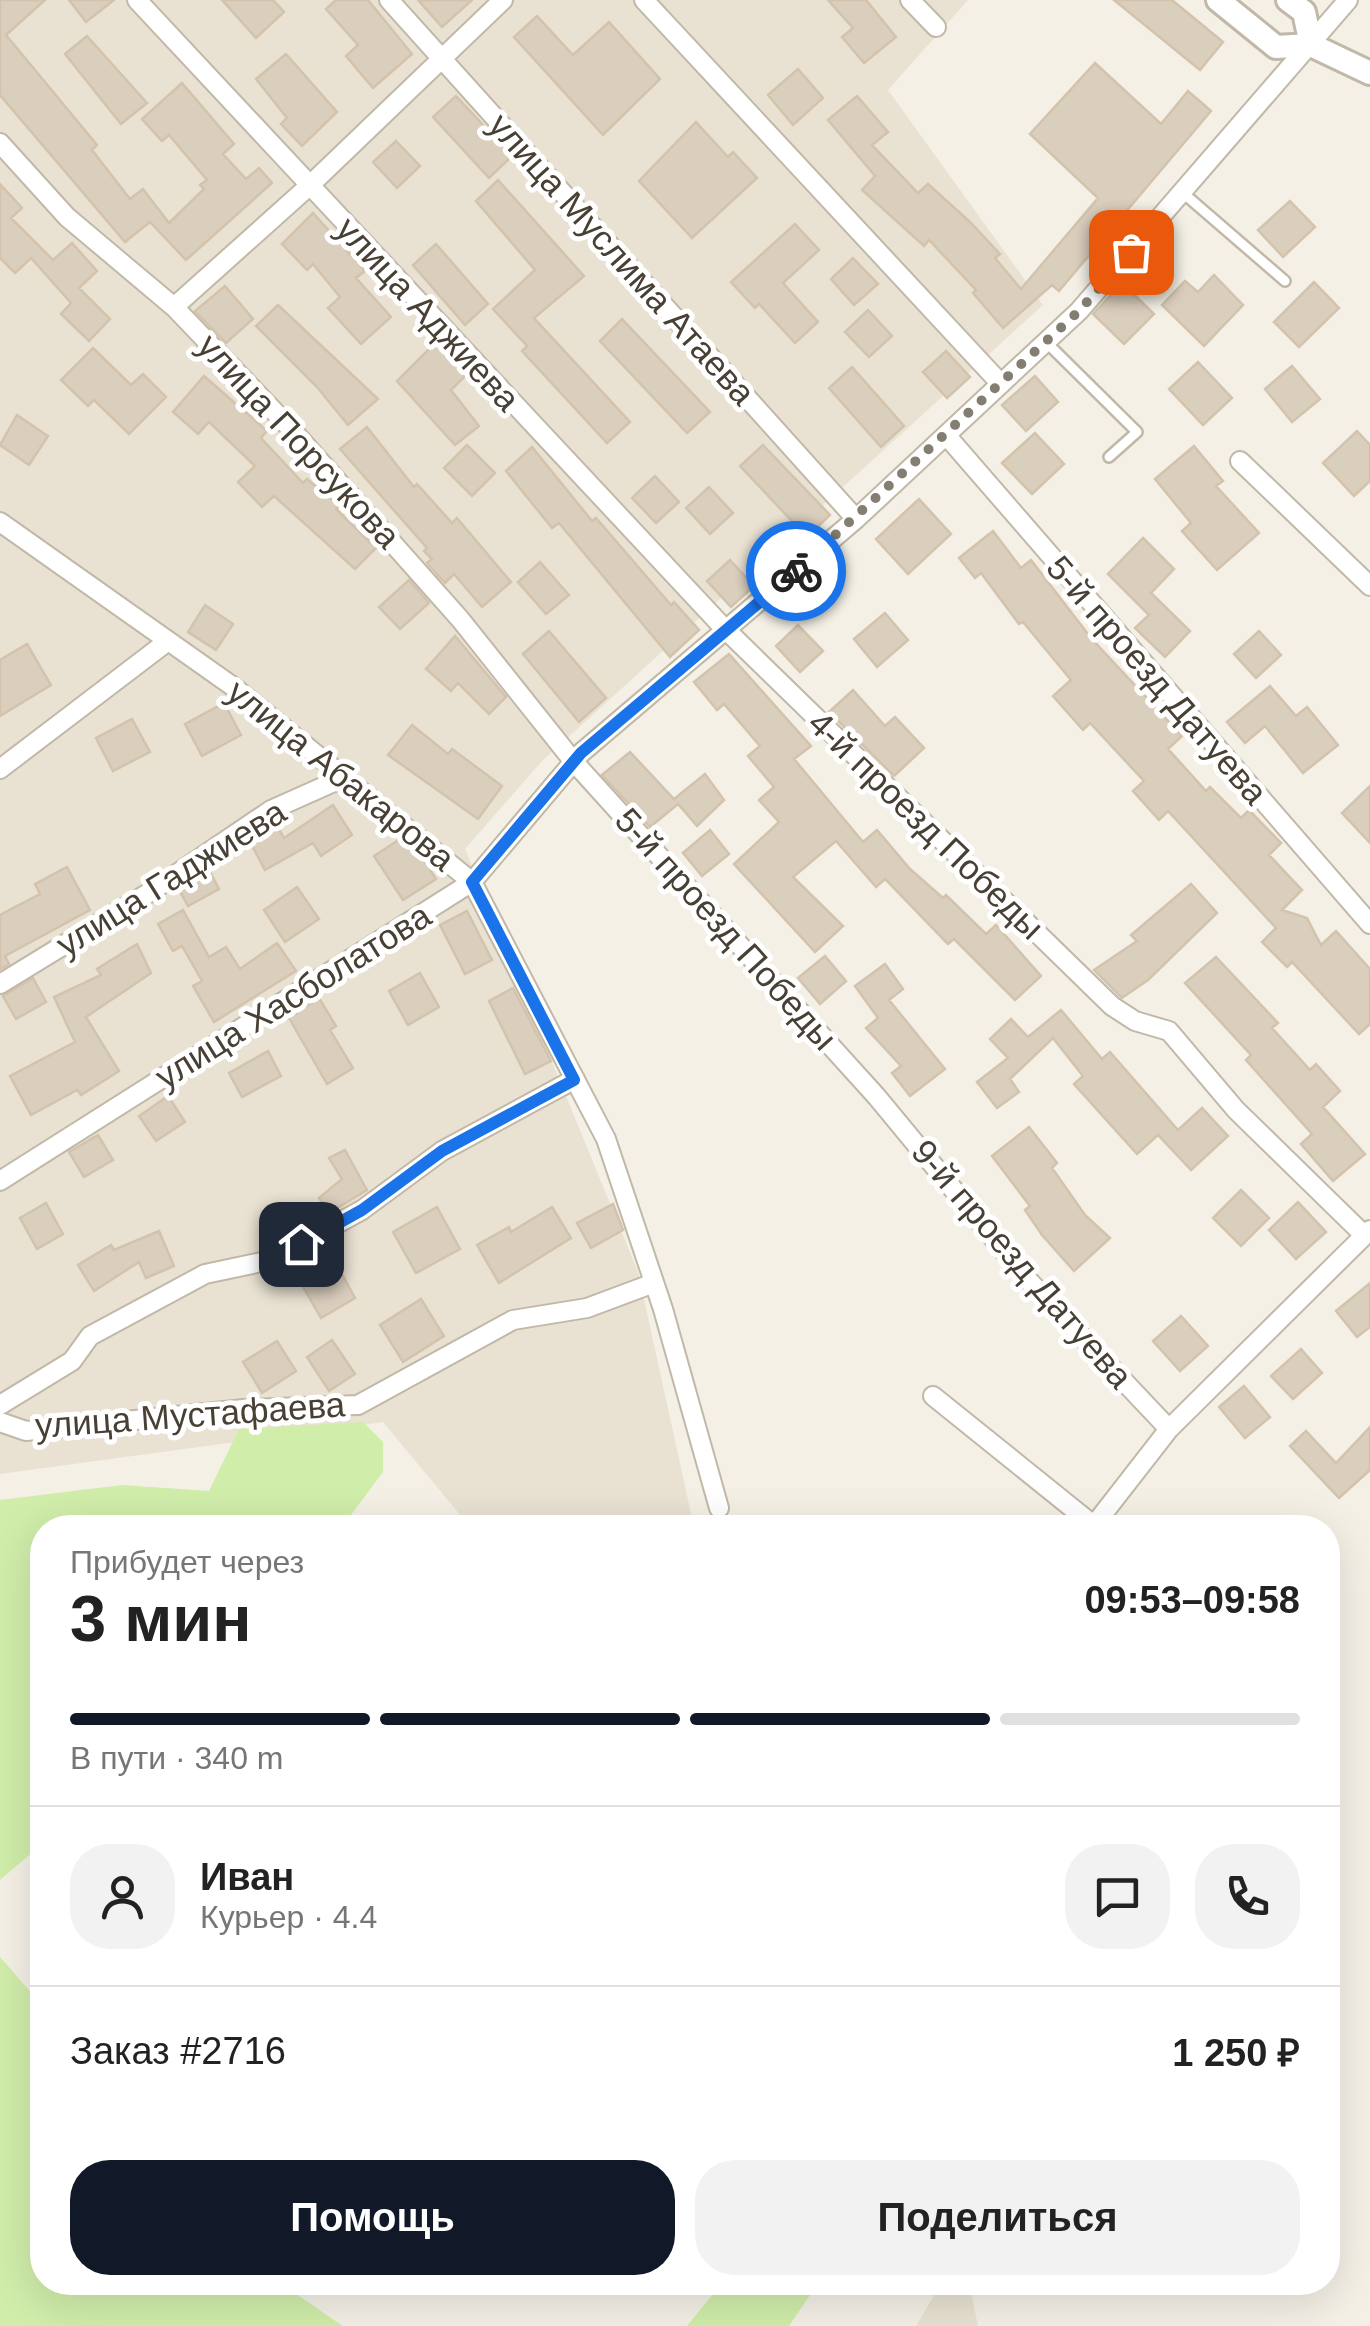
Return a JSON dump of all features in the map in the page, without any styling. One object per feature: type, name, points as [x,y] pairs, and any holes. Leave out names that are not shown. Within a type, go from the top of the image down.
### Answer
[{"type":"street","name":"улица Аджиева","points":[[138,0],[723,628]]},
{"type":"street","name":"улица Муслима Атаева","points":[[388,0],[856,519]]},
{"type":"street","points":[[174,306],[309,186],[503,0]]},
{"type":"street","points":[[644,0],[1001,384]]},
{"type":"street","points":[[910,0],[936,27]]},
{"type":"street","points":[[1218,0],[1276,47],[1311,44],[1370,72]]},
{"type":"street","points":[[1288,0],[1304,12],[1311,44]]},
{"type":"street","name":"улица Хасболатова","points":[[0,1181],[472,882],[556,778],[723,628],[856,519],[1079,311],[1348,0]]},
{"type":"street","name":"улица Порсукова","points":[[0,143],[68,217],[174,306],[434,590],[574,762]]},
{"type":"street","name":"5-й проезд Датуева","points":[[946,435],[1369,922]]},
{"type":"street","points":[[1240,461],[1370,586]]},
{"type":"street","name":"улица Абакарова","points":[[0,522],[168,641],[346,778],[472,882],[606,1140],[654,1283],[719,1508]]},
{"type":"street","name":"4-й проезд Победы","points":[[723,628],[1112,1006],[1134,1021],[1169,1031],[1236,1110],[1367,1232]]},
{"type":"street","points":[[0,769],[168,641]]},
{"type":"street","name":"5-й проезд Победы","points":[[574,762],[877,1097]]},
{"type":"street","name":"улица Гаджиева","points":[[0,984],[147,894],[271,810],[346,778]]},
{"type":"street","name":"улица Мустафаева","points":[[0,1405],[72,1361],[90,1336],[205,1274],[271,1260],[362,1210],[442,1151],[574,1080]]},
{"type":"street","name":"9-й проезд Датуева","points":[[877,1097],[1028,1280],[1170,1428]]},
{"type":"street","points":[[1104,1515],[1170,1428],[1367,1232]]},
{"type":"street","name":"улица Мустафаева","points":[[0,1422],[26,1430],[244,1409],[358,1405],[513,1320],[587,1308],[654,1283]]},
{"type":"street","points":[[934,1396],[1080,1515]]},
{"type":"lane","points":[[1182,192],[1284,282]]},
{"type":"lane","points":[[1046,342],[1137,432],[1109,457]]},
{"type":"shaded area","points":[[0,0],[968,0],[888,90],[1043,305],[542,761],[465,849],[638,1272],[691,1515],[460,1515],[383,1422],[0,1474]]},
{"type":"shaded area","points":[[934,2295],[972,2295],[978,2326],[916,2326]]},
{"type":"green space","points":[[363,1422],[383,1442],[383,1472],[351,1515],[30,1515],[30,1854],[0,1880],[0,1500],[122,1485],[209,1491],[239,1429]]},
{"type":"green space","points":[[0,1957],[30,1991],[30,2295],[298,2295],[343,2326],[0,2326]]},
{"type":"green space","points":[[712,2295],[810,2295],[789,2326],[687,2326]]},
{"type":"building","points":[[0,0],[45,0],[6,35],[97,145],[92,150],[130,199],[143,189],[169,223],[204,189],[200,185],[207,180],[169,135],[162,141],[142,119],[182,83],[234,144],[223,154],[246,179],[259,168],[272,183],[186,260],[150,222],[125,242],[0,95]]},
{"type":"building","points":[[69,0],[114,0],[86,22]]},
{"type":"building","points":[[222,0],[273,0],[284,12],[256,38]]},
{"type":"building","points":[[336,0],[368,0],[412,54],[373,88],[346,56],[358,45],[326,9]]},
{"type":"building","points":[[418,0],[472,0],[442,27]]},
{"type":"building","points":[[828,0],[866,0],[896,37],[864,63],[842,37],[853,28]]},
{"type":"building","points":[[1114,0],[1172,0],[1223,42],[1200,70]]},
{"type":"building","points":[[537,16],[573,55],[609,22],[660,79],[603,135],[514,37]]},
{"type":"building","points":[[87,36],[147,103],[121,124],[65,54]]},
{"type":"building","points":[[286,54],[337,112],[302,146],[281,124],[287,118],[256,79]]},
{"type":"building","points":[[1095,63],[1161,124],[1188,91],[1211,111],[1059,291],[1052,285],[1003,328],[973,293],[976,290],[929,240],[924,246],[862,190],[875,176],[828,120],[857,96],[888,132],[872,145],[918,193],[928,184],[970,222],[1000,254],[995,258],[1021,289],[1098,198],[1030,134]]},
{"type":"building","points":[[798,69],[823,98],[793,125],[768,95]]},
{"type":"building","points":[[456,96],[512,156],[489,178],[433,117]]},
{"type":"building","points":[[696,122],[728,157],[733,152],[757,178],[692,238],[639,181]]},
{"type":"building","points":[[396,141],[420,166],[397,188],[373,162]]},
{"type":"building","points":[[498,180],[584,276],[534,318],[630,422],[607,443],[522,351],[527,346],[493,309],[535,270],[476,201]]},
{"type":"building","points":[[0,184],[22,208],[11,218],[53,260],[72,243],[97,271],[79,288],[110,319],[89,341],[61,314],[71,303],[31,258],[15,273],[0,258]]},
{"type":"building","points":[[1290,201],[1315,227],[1283,257],[1258,230]]},
{"type":"building","points":[[313,213],[365,271],[356,278],[391,317],[361,344],[328,308],[340,297],[313,264],[307,270],[282,244]]},
{"type":"building","points":[[795,224],[819,250],[783,283],[818,322],[795,343],[759,304],[755,308],[731,282]]},
{"type":"building","points":[[436,244],[488,304],[465,325],[413,265]]},
{"type":"building","points":[[853,258],[878,284],[854,305],[831,279]]},
{"type":"building","points":[[1214,275],[1243,305],[1204,346],[1162,305],[1185,281],[1198,292]]},
{"type":"building","points":[[1314,282],[1339,308],[1299,347],[1274,322]]},
{"type":"building","points":[[1122,283],[1154,314],[1124,344],[1093,314]]},
{"type":"building","points":[[225,286],[253,319],[226,343],[195,311]]},
{"type":"building","points":[[278,305],[378,399],[348,425],[317,387],[256,326]]},
{"type":"building","points":[[868,310],[892,336],[869,357],[845,332]]},
{"type":"building","points":[[622,319],[710,412],[687,433],[600,341]]},
{"type":"building","points":[[436,342],[468,373],[451,390],[479,426],[455,445],[397,381]]},
{"type":"building","points":[[93,348],[131,385],[143,374],[166,397],[129,434],[94,400],[88,406],[61,380]]},
{"type":"building","points":[[946,351],[970,377],[947,398],[923,372]]},
{"type":"building","points":[[1198,362],[1232,398],[1203,425],[1169,389]]},
{"type":"building","points":[[1292,366],[1320,399],[1292,422],[1265,389]]},
{"type":"building","points":[[852,367],[904,426],[881,447],[829,388]]},
{"type":"building","points":[[204,376],[267,431],[261,438],[303,483],[307,479],[339,506],[336,509],[376,548],[355,569],[274,496],[262,507],[238,482],[255,466],[209,422],[198,434],[173,412]]},
{"type":"building","points":[[1035,376],[1058,402],[1026,431],[1002,405]]},
{"type":"building","points":[[17,415],[48,436],[29,465],[0,445]]},
{"type":"building","points":[[367,427],[414,487],[417,484],[452,523],[457,518],[511,582],[482,607],[454,574],[445,583],[427,563],[432,559],[424,551],[427,548],[340,449]]},
{"type":"building","points":[[1357,431],[1370,445],[1370,481],[1354,496],[1323,463]]},
{"type":"building","points":[[1035,433],[1064,464],[1032,494],[1002,463]]},
{"type":"building","points":[[467,445],[495,473],[472,496],[444,468]]},
{"type":"building","points":[[763,445],[830,515],[807,537],[740,466]]},
{"type":"building","points":[[1194,446],[1223,481],[1216,486],[1259,533],[1217,570],[1182,531],[1191,523],[1155,479]]},
{"type":"building","points":[[532,447],[592,521],[596,518],[671,605],[674,602],[699,630],[670,657],[559,523],[552,528],[506,471]]},
{"type":"building","points":[[655,476],[679,502],[656,523],[632,498]]},
{"type":"building","points":[[709,487],[733,513],[710,534],[686,508]]},
{"type":"building","points":[[919,499],[951,534],[908,574],[876,539]]},
{"type":"building","points":[[993,531],[1021,568],[1031,560],[1091,638],[1182,736],[1168,749],[1206,791],[1210,787],[1241,818],[1249,810],[1281,843],[1269,855],[1302,890],[1282,910],[1307,918],[1321,945],[1336,931],[1370,969],[1370,1024],[1359,1034],[1292,962],[1287,967],[1262,942],[1276,928],[1168,811],[1159,820],[1133,791],[1144,781],[1090,723],[1083,730],[1053,696],[1071,680],[1023,622],[1019,624],[981,573],[975,578],[959,558]]},
{"type":"building","points":[[1143,538],[1174,569],[1151,593],[1190,631],[1165,657],[1135,628],[1149,615],[1108,574]]},
{"type":"building","points":[[730,560],[754,586],[731,607],[707,581]]},
{"type":"building","points":[[540,562],[569,595],[546,614],[518,582]]},
{"type":"building","points":[[409,580],[429,603],[400,629],[379,607]]},
{"type":"building","points":[[205,605],[233,624],[216,650],[188,632]]},
{"type":"building","points":[[885,613],[908,640],[877,667],[854,639]]},
{"type":"building","points":[[798,625],[823,651],[800,672],[776,646]]},
{"type":"building","points":[[549,631],[606,698],[579,722],[523,654]]},
{"type":"building","points":[[1259,631],[1281,655],[1256,678],[1234,654]]},
{"type":"building","points":[[455,636],[506,697],[489,714],[458,683],[451,691],[426,669]]},
{"type":"building","points":[[27,644],[51,685],[0,716],[0,660]]},
{"type":"building","points":[[729,654],[811,746],[794,759],[863,842],[877,830],[910,869],[943,898],[946,895],[986,934],[996,925],[1041,976],[1015,1000],[954,939],[948,944],[885,879],[876,887],[836,841],[793,877],[843,926],[815,952],[734,864],[779,822],[759,800],[774,787],[748,756],[760,746],[724,704],[717,710],[694,682]]},
{"type":"building","points":[[1270,686],[1296,716],[1307,707],[1338,745],[1303,773],[1265,726],[1245,743],[1227,722]]},
{"type":"building","points":[[853,690],[885,726],[895,717],[924,748],[894,776],[829,712]]},
{"type":"building","points":[[224,703],[241,735],[202,756],[185,724]]},
{"type":"building","points":[[132,719],[150,752],[113,771],[96,738]]},
{"type":"building","points":[[412,725],[448,754],[452,749],[502,786],[478,819],[388,755]]},
{"type":"building","points":[[630,752],[674,799],[705,774],[724,800],[697,826],[678,804],[650,827],[602,775]]},
{"type":"building","points":[[1370,786],[1370,843],[1342,813]]},
{"type":"building","points":[[333,805],[352,835],[321,856],[313,843],[265,870],[249,840],[275,822],[284,838]]},
{"type":"building","points":[[710,830],[729,854],[702,876],[683,853]]},
{"type":"building","points":[[400,839],[421,856],[436,879],[403,900],[374,856]]},
{"type":"building","points":[[67,867],[90,910],[5,956],[9,964],[0,969],[0,915],[40,894],[35,884]]},
{"type":"building","points":[[208,868],[219,889],[188,906],[178,888]]},
{"type":"building","points":[[1191,884],[1217,913],[1148,980],[1122,998],[1094,970],[1137,941],[1131,935]]},
{"type":"building","points":[[297,887],[319,919],[285,942],[264,910]]},
{"type":"building","points":[[183,910],[209,957],[226,947],[240,969],[277,943],[296,971],[214,1022],[193,986],[202,981],[182,946],[173,951],[158,924]]},
{"type":"building","points":[[467,911],[492,960],[465,974],[440,925]]},
{"type":"building","points":[[137,944],[151,973],[86,1017],[119,1071],[81,1095],[77,1090],[31,1115],[10,1076],[75,1042],[54,997],[101,975],[97,969]]},
{"type":"building","points":[[825,956],[846,981],[820,1004],[798,978]]},
{"type":"building","points":[[1216,957],[1278,1023],[1272,1028],[1310,1070],[1316,1064],[1340,1091],[1323,1107],[1365,1154],[1333,1181],[1301,1144],[1312,1134],[1246,1060],[1251,1055],[1185,983]]},
{"type":"building","points":[[885,964],[903,989],[889,1000],[945,1069],[910,1096],[892,1073],[901,1066],[866,1028],[878,1018],[855,986]]},
{"type":"building","points":[[420,973],[439,1007],[408,1025],[389,991]]},
{"type":"building","points":[[33,978],[46,1002],[16,1019],[3,996]]},
{"type":"building","points":[[513,988],[551,1061],[525,1074],[489,1001]]},
{"type":"building","points":[[319,998],[336,1026],[330,1030],[353,1068],[327,1084],[289,1018]]},
{"type":"building","points":[[1061,1010],[1102,1059],[1110,1052],[1178,1130],[1202,1108],[1228,1136],[1191,1170],[1158,1135],[1137,1154],[1074,1084],[1083,1076],[1053,1038],[1010,1079],[1019,1092],[997,1108],[977,1082],[1008,1058],[990,1039],[1011,1019],[1028,1037]]},
{"type":"building","points":[[268,1051],[281,1076],[242,1097],[229,1073]]},
{"type":"building","points":[[168,1096],[185,1122],[156,1141],[139,1116]]},
{"type":"building","points":[[1029,1127],[1057,1163],[1052,1168],[1085,1215],[1110,1238],[1074,1271],[1042,1235],[1025,1210],[1030,1206],[992,1156]]},
{"type":"building","points":[[98,1135],[113,1160],[84,1177],[69,1152]]},
{"type":"building","points":[[345,1150],[367,1190],[329,1213],[319,1198],[342,1179],[329,1158]]},
{"type":"building","points":[[1241,1190],[1269,1218],[1241,1246],[1213,1218]]},
{"type":"building","points":[[1298,1202],[1326,1232],[1296,1259],[1269,1230]]},
{"type":"building","points":[[46,1203],[63,1234],[37,1249],[20,1218]]},
{"type":"building","points":[[613,1204],[623,1230],[591,1248],[577,1223]]},
{"type":"building","points":[[437,1207],[460,1249],[416,1273],[393,1232]]},
{"type":"building","points":[[552,1207],[571,1238],[499,1283],[477,1245],[509,1227],[511,1232]]},
{"type":"building","points":[[159,1231],[174,1266],[146,1278],[139,1262],[94,1291],[78,1265],[111,1245],[114,1250]]},
{"type":"building","points":[[333,1258],[355,1298],[321,1318],[298,1278]]},
{"type":"building","points":[[1370,1283],[1370,1327],[1357,1337],[1336,1311]]},
{"type":"building","points":[[421,1299],[444,1336],[403,1362],[380,1325]]},
{"type":"building","points":[[1181,1316],[1208,1346],[1180,1371],[1153,1341]]},
{"type":"building","points":[[332,1340],[355,1374],[329,1391],[307,1357]]},
{"type":"building","points":[[277,1341],[296,1371],[262,1393],[243,1362]]},
{"type":"building","points":[[1301,1349],[1322,1373],[1293,1399],[1271,1376]]},
{"type":"building","points":[[1244,1386],[1270,1417],[1245,1438],[1219,1407]]},
{"type":"building","points":[[1370,1427],[1370,1470],[1339,1498],[1290,1446],[1306,1431],[1336,1463]]},
{"type":"way so far","points":[[796,571],[1079,311],[1131,252]]},
{"type":"route","points":[[301,1244],[362,1210],[442,1151],[574,1080],[472,882],[581,753],[796,571]]}]
